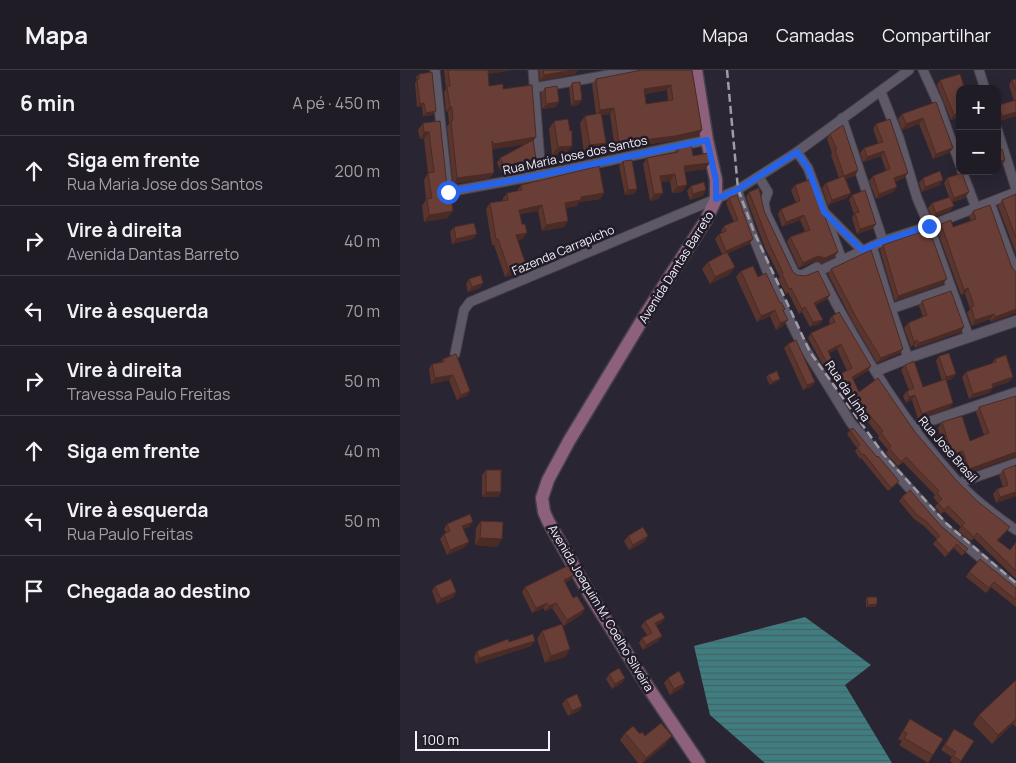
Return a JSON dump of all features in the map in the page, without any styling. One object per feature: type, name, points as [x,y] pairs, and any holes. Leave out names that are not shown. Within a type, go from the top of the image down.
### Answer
[{"type":"main road","name":"Avenida Dantas Barreto","points":[[597,395],[706,220],[716,199],[716,180],[707,140],[696,70]]},
{"type":"main road","name":"Avenida Joaquim M. Coelho Silveira","points":[[597,395],[548,480],[542,498],[544,512],[590,595],[699,763]]},
{"type":"street","name":"Rua Maria Jose dos Santos","points":[[435,70],[448,192],[541,175],[707,140]]},
{"type":"street","points":[[532,70],[541,175]]},
{"type":"street","points":[[534,88],[636,70]]},
{"type":"street","points":[[716,199],[737,190],[797,152],[909,70]]},
{"type":"street","points":[[923,70],[938,103],[956,154]]},
{"type":"street","points":[[979,70],[984,85]]},
{"type":"street","points":[[881,92],[904,154],[917,198],[969,337]]},
{"type":"street","points":[[842,118],[883,241]]},
{"type":"street","points":[[758,177],[768,192],[764,203],[766,213],[795,274],[802,274],[817,267],[820,271],[883,241],[929,226],[1016,191],[997,130]]},
{"type":"street","points":[[797,152],[808,168],[842,260]]},
{"type":"street","points":[[964,175],[976,208]]},
{"type":"street","name":"Rua da Linha","points":[[737,190],[750,231],[773,286],[799,339],[851,423],[943,526],[1016,588]]},
{"type":"street","name":"Fazenda Carrapicho","points":[[454,354],[464,310],[470,302],[716,199]]},
{"type":"street","points":[[990,203],[1016,273]]},
{"type":"street","points":[[824,212],[862,250]]},
{"type":"street","points":[[872,246],[908,358]]},
{"type":"street","name":"Rua Jose Brasil","points":[[820,271],[897,406],[958,483],[1000,519],[1016,530]]},
{"type":"street","points":[[891,309],[951,288]]},
{"type":"street","points":[[876,371],[1016,321]]},
{"type":"street","points":[[913,427],[1016,392]]},
{"type":"street","points":[[958,483],[1016,464]]},
{"type":"shaded area","points":[[805,617],[871,665],[845,685],[892,763],[765,763],[710,715],[694,646]]},
{"type":"building","points":[[448,70],[488,70],[489,86],[503,84],[503,89],[532,85],[536,137],[494,144],[492,141],[494,173],[457,178],[451,121],[453,120],[452,107],[450,107],[447,86],[450,86]]},
{"type":"building","points":[[543,70],[573,70],[544,75]]},
{"type":"building","points":[[642,70],[692,70],[702,130],[675,136],[619,143],[614,108],[600,110],[596,79]],"holes":[[[671,85],[673,100],[646,104],[644,89]]]},
{"type":"building","points":[[432,72],[436,111],[426,113],[424,103],[420,104],[417,80],[419,79],[419,74]]},
{"type":"building","points":[[960,74],[964,85],[956,85],[956,114],[954,115],[940,80]]},
{"type":"building","points":[[1016,79],[1016,91],[1012,80]]},
{"type":"building","points":[[580,82],[582,100],[574,101],[572,83]]},
{"type":"building","points":[[557,86],[559,102],[546,104],[545,88]]},
{"type":"building","points":[[1016,100],[1016,112],[1002,116],[1001,104]]},
{"type":"building","points":[[936,102],[953,148],[936,154],[923,118],[906,124],[902,114]]},
{"type":"building","points":[[601,113],[606,143],[590,145],[585,116]]},
{"type":"building","points":[[568,119],[570,131],[572,131],[572,146],[558,147],[554,121]]},
{"type":"building","points":[[890,119],[908,173],[894,178],[897,187],[879,194],[873,176],[890,169],[884,151],[867,157],[864,148],[883,142],[876,124]]},
{"type":"building","points":[[440,121],[447,186],[450,191],[453,211],[429,215],[427,199],[432,198],[428,173],[434,172],[429,132],[424,132],[423,123]]},
{"type":"building","points":[[843,125],[858,170],[844,176],[835,150],[837,150],[830,134]]},
{"type":"building","points":[[533,140],[536,159],[516,163],[506,168],[500,158]]},
{"type":"building","points":[[691,144],[693,156],[708,153],[710,163],[684,166],[687,185],[677,187],[675,174],[660,176],[663,193],[654,194],[647,158],[678,152],[678,147]]},
{"type":"building","points":[[1001,149],[1005,160],[1001,161]]},
{"type":"building","points":[[632,160],[637,189],[628,190],[623,161]]},
{"type":"building","points":[[599,166],[604,193],[581,197],[581,200],[565,203],[568,221],[546,225],[542,205],[519,210],[522,224],[525,224],[527,233],[516,235],[526,265],[509,271],[498,239],[496,239],[490,203],[508,200],[507,193],[522,190],[521,185]]},
{"type":"building","points":[[940,171],[943,180],[925,187],[923,178]]},
{"type":"building","points":[[963,175],[969,192],[954,198],[947,178]]},
{"type":"building","points":[[844,176],[851,193],[832,200],[826,183]]},
{"type":"building","points":[[811,179],[838,252],[825,258],[818,256],[803,263],[790,237],[810,230],[804,215],[786,222],[781,209],[800,201],[795,185]]},
{"type":"building","points":[[704,182],[706,190],[693,194],[691,186]]},
{"type":"building","points":[[759,188],[764,211],[793,272],[797,275],[805,276],[818,271],[830,295],[814,303],[823,320],[813,322],[805,307],[802,309],[791,288],[789,289],[749,192]]},
{"type":"building","points":[[865,190],[876,224],[860,229],[855,213],[859,212],[852,195]]},
{"type":"building","points":[[1016,194],[1016,238],[1002,200]]},
{"type":"building","points":[[737,195],[753,239],[726,251],[719,234],[726,231],[724,226],[738,220],[729,198]]},
{"type":"building","points":[[950,197],[954,206],[936,213],[932,203]]},
{"type":"building","points":[[990,205],[1012,268],[1016,272],[1016,309],[995,317],[994,314],[975,320],[971,307],[974,306],[968,288],[964,290],[941,224],[951,220],[953,227],[976,219],[973,211]]},
{"type":"building","points":[[474,223],[477,234],[456,239],[454,227]]},
{"type":"building","points":[[929,229],[947,279],[898,296],[883,245]]},
{"type":"building","points":[[871,250],[903,349],[881,358],[857,319],[831,269]]},
{"type":"building","points":[[727,252],[735,267],[715,277],[708,262]]},
{"type":"building","points":[[753,266],[758,277],[766,273],[780,303],[785,309],[783,310],[788,320],[780,323],[775,310],[761,316],[741,271]]},
{"type":"building","points":[[481,275],[483,283],[472,287],[469,279]]},
{"type":"building","points":[[951,291],[964,327],[919,343],[917,340],[914,342],[908,323],[927,315],[922,301]]},
{"type":"building","points":[[839,312],[871,366],[852,377],[859,392],[878,378],[915,432],[956,480],[977,501],[1010,527],[997,540],[1010,550],[1016,542],[1016,571],[977,533],[974,537],[962,526],[965,523],[948,506],[944,510],[938,503],[942,499],[937,493],[939,491],[906,457],[901,462],[889,448],[891,446],[881,433],[883,431],[852,398],[840,374],[852,368],[841,344],[828,351],[832,360],[827,363],[811,333],[835,322],[832,316]]},
{"type":"building","points":[[796,340],[815,382],[807,385],[788,344]]},
{"type":"building","points":[[949,353],[956,374],[946,377],[939,356]]},
{"type":"building","points":[[456,354],[470,391],[461,395],[453,375],[435,378],[432,364],[444,362],[443,359]]},
{"type":"building","points":[[1006,355],[1013,377],[992,384],[993,388],[973,394],[966,372],[996,362],[995,359]]},
{"type":"building","points":[[914,361],[923,387],[946,379],[953,403],[922,414],[915,395],[909,397],[907,391],[914,388],[905,365]]},
{"type":"building","points":[[777,371],[780,379],[772,382],[768,375]]},
{"type":"building","points":[[1016,396],[1016,452],[969,469],[963,451],[952,454],[942,422],[962,416],[970,441],[989,433],[979,407]]},
{"type":"building","points":[[853,428],[899,481],[891,488],[864,454],[862,455],[857,447],[860,445],[850,430]]},
{"type":"building","points":[[1016,465],[1016,492],[1000,497],[997,489],[1008,485],[1003,470]]},
{"type":"building","points":[[486,470],[501,470],[501,492],[486,492]]},
{"type":"building","points":[[910,490],[941,526],[968,549],[965,552],[957,544],[948,553],[936,540],[940,536],[927,522],[917,515],[902,497]]},
{"type":"building","points":[[470,514],[473,522],[462,526],[469,542],[450,550],[444,534],[450,531],[447,524]]},
{"type":"building","points":[[481,521],[503,522],[502,539],[480,538]]},
{"type":"building","points":[[643,527],[648,536],[633,545],[628,536]]},
{"type":"building","points":[[980,559],[1016,588],[1016,600],[994,582],[989,588],[969,572]]},
{"type":"building","points":[[569,565],[574,575],[564,580],[573,598],[577,596],[585,609],[567,620],[556,603],[549,606],[547,603],[536,608],[525,587]]},
{"type":"building","points":[[451,579],[456,592],[441,599],[435,586]]},
{"type":"building","points":[[867,597],[877,597],[877,604],[868,605]]},
{"type":"building","points":[[661,612],[665,618],[655,623],[662,636],[646,645],[642,638],[652,633],[645,621]]},
{"type":"building","points":[[562,624],[570,649],[551,656],[542,631]]},
{"type":"building","points":[[533,634],[535,641],[479,658],[477,651],[508,639],[509,642]]},
{"type":"building","points":[[619,668],[625,678],[615,684],[609,674]]},
{"type":"building","points":[[679,671],[685,683],[674,689],[668,678]]},
{"type":"building","points":[[1016,680],[1016,719],[998,735],[979,715]]},
{"type":"building","points":[[577,694],[582,706],[572,711],[566,699]]},
{"type":"building","points":[[910,719],[943,739],[933,755],[904,738],[907,733],[903,731]]},
{"type":"building","points":[[661,723],[672,736],[646,758],[625,733],[633,726],[640,734],[642,732],[645,736]]},
{"type":"building","points":[[954,729],[974,741],[961,761],[953,756],[956,752],[945,745]]},
{"type":"railway","points":[[727,70],[738,189],[754,232],[810,352],[884,455],[947,524],[1016,583]]},
{"type":"route","points":[[448,192],[541,175],[707,140],[716,180],[716,199],[737,190],[797,152],[808,168],[824,212],[862,250],[929,226]]}]
